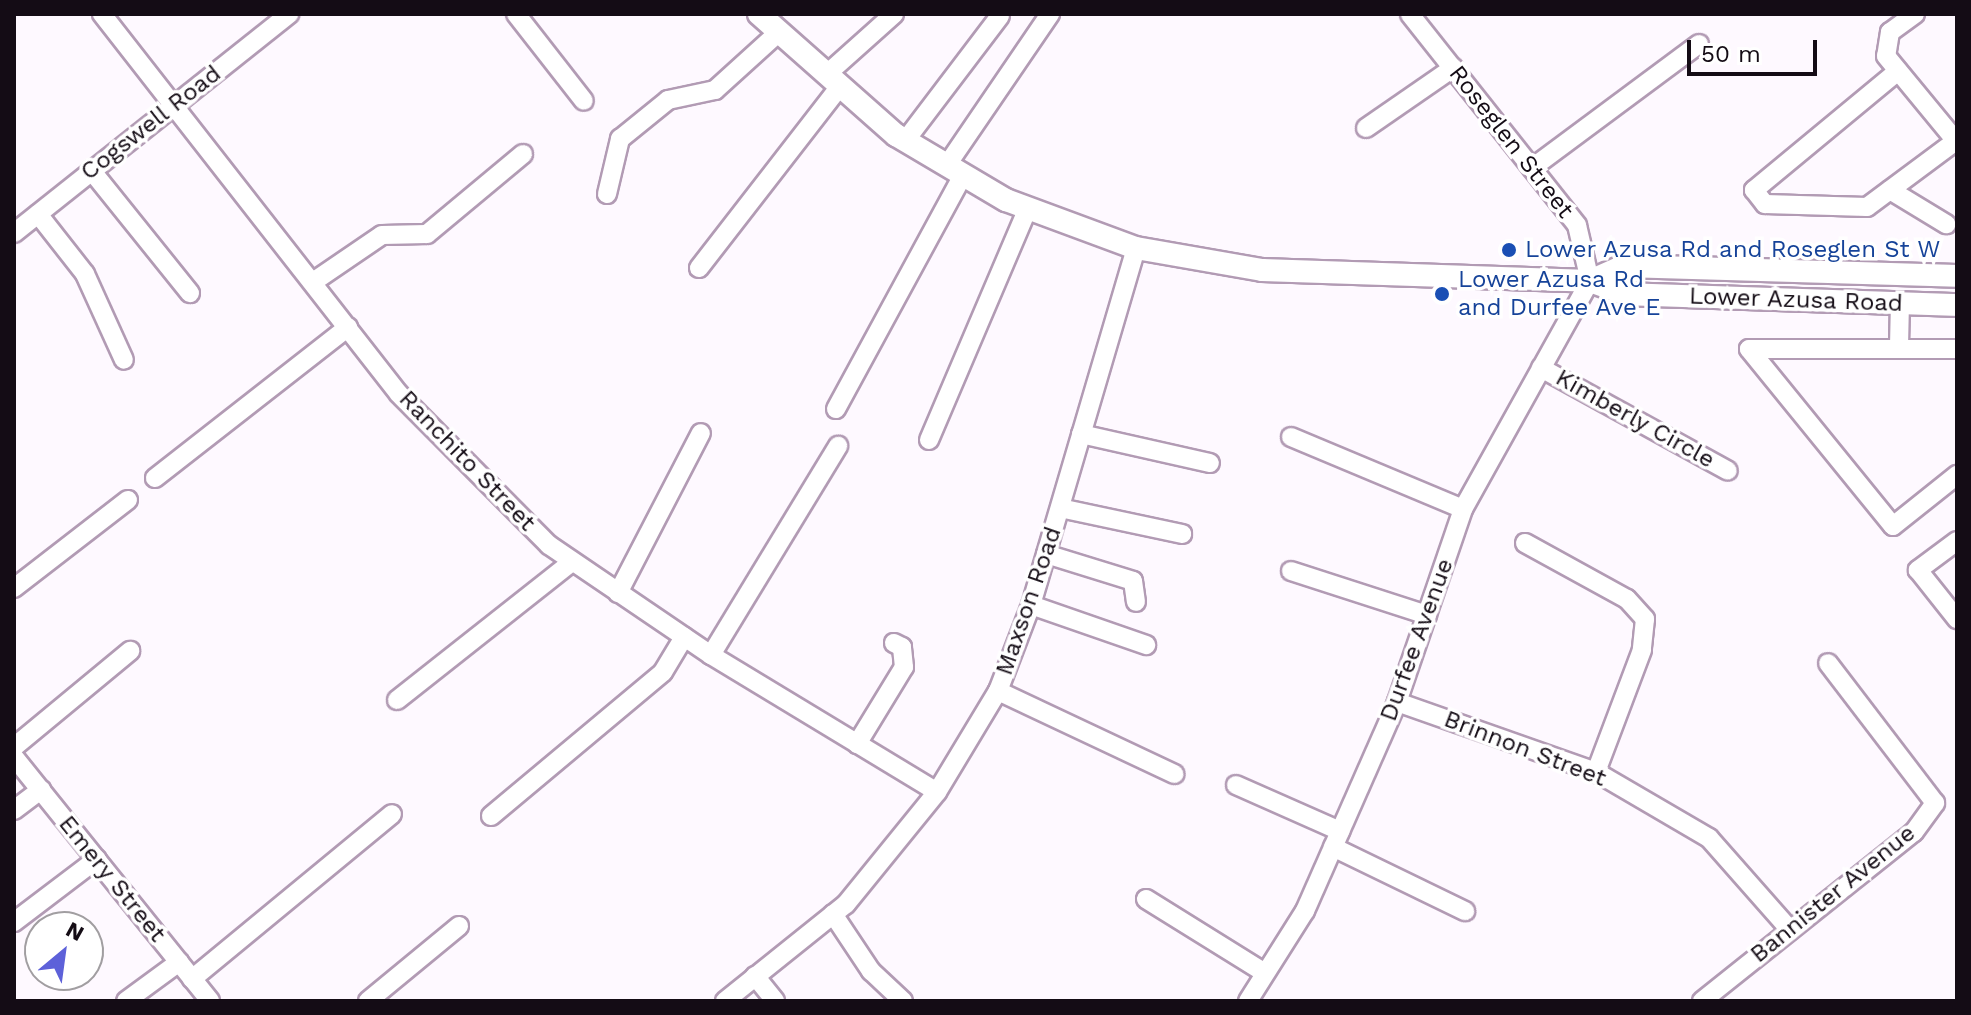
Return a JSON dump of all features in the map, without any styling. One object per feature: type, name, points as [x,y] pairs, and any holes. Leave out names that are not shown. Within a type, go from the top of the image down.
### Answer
[{"type":"main road","name":"Lower Azusa Road","points":[[759,14],[905,141],[1028,208],[1136,248],[1262,270],[1590,281],[1625,294],[1957,305]]},
{"type":"main road","name":"Lower Azusa Road","points":[[1590,281],[1624,266],[1957,276]]},
{"type":"street","name":"Ranchito Street","points":[[102,14],[176,104],[348,327],[458,456],[572,562],[711,655],[937,792]]},
{"type":"street","name":"Cogswell Road","points":[[14,233],[289,14]]},
{"type":"street","points":[[516,14],[584,101]]},
{"type":"street","points":[[699,268],[833,80],[894,14]]},
{"type":"street","points":[[836,409],[955,170],[1050,14]]},
{"type":"street","name":"Roseglen Street","points":[[1410,14],[1577,225],[1590,281]]},
{"type":"street","points":[[1898,71],[1754,190],[1765,204],[1867,207],[1956,142],[1898,71],[1884,43],[1915,14]]},
{"type":"street","points":[[905,141],[1000,16]]},
{"type":"street","points":[[607,194],[620,139],[668,100],[715,90],[779,32]]},
{"type":"street","points":[[1532,168],[1699,44]]},
{"type":"street","points":[[1366,128],[1453,68]]},
{"type":"street","points":[[313,282],[382,235],[427,234],[523,154]]},
{"type":"street","points":[[91,170],[190,293]]},
{"type":"street","points":[[1890,190],[1946,224]]},
{"type":"street","points":[[929,440],[1028,208]]},
{"type":"street","points":[[38,214],[85,274],[124,360]]},
{"type":"street","name":"Maxson Road","points":[[725,1001],[833,914],[937,792],[998,691],[1031,605],[1136,248]]},
{"type":"street","name":"Durfee Avenue","points":[[1248,1001],[1337,839],[1397,702],[1463,509],[1590,281]]},
{"type":"street","points":[[1899,346],[1900,303]]},
{"type":"street","points":[[155,478],[348,327]]},
{"type":"street","points":[[1957,349],[1899,346],[1749,349],[1893,526],[1957,475]]},
{"type":"street","name":"Kimberly Circle","points":[[1541,368],[1728,471]]},
{"type":"street","points":[[618,593],[701,433]]},
{"type":"street","points":[[1081,434],[1210,463]]},
{"type":"street","points":[[1291,437],[1463,509]]},
{"type":"street","points":[[711,655],[838,446]]},
{"type":"street","points":[[14,588],[128,500]]},
{"type":"street","points":[[1060,508],[1182,534]]},
{"type":"street","points":[[1957,541],[1918,570],[1957,619]]},
{"type":"street","points":[[1525,543],[1627,599],[1645,619],[1642,650],[1596,772]]},
{"type":"street","points":[[1046,554],[1133,581],[1136,602]]},
{"type":"street","points":[[397,700],[572,562]]},
{"type":"street","points":[[1291,571],[1427,615]]},
{"type":"street","points":[[1031,605],[1146,645]]},
{"type":"street","points":[[491,816],[663,672],[684,637]]},
{"type":"street","points":[[857,744],[904,667],[902,647],[894,643]]},
{"type":"street","points":[[14,747],[130,651]]},
{"type":"street","name":"Bannister Avenue","points":[[1702,1001],[1914,832],[1935,803],[1828,663]]},
{"type":"street","points":[[998,691],[1174,774]]},
{"type":"street","name":"Brinnon Street","points":[[1397,702],[1596,772],[1709,838],[1790,930]]},
{"type":"street","name":"Emery Street","points":[[14,757],[210,1001]]},
{"type":"street","points":[[1236,785],[1465,911]]},
{"type":"street","points":[[14,810],[41,790]]},
{"type":"street","points":[[192,979],[392,814]]},
{"type":"street","points":[[14,922],[97,859]]},
{"type":"street","points":[[1146,899],[1265,973]]},
{"type":"street","points":[[833,914],[871,971],[903,1001]]},
{"type":"street","points":[[368,1001],[459,926]]},
{"type":"street","points":[[126,1001],[179,962]]},
{"type":"street","points":[[755,976],[775,1001]]},
{"type":"place","name":"Lower Azusa Rd and Roseglen St W","points":[[1509,250]]},
{"type":"place","name":"Lower Azusa Rd and Durfee Ave E","points":[[1442,294]]}]
